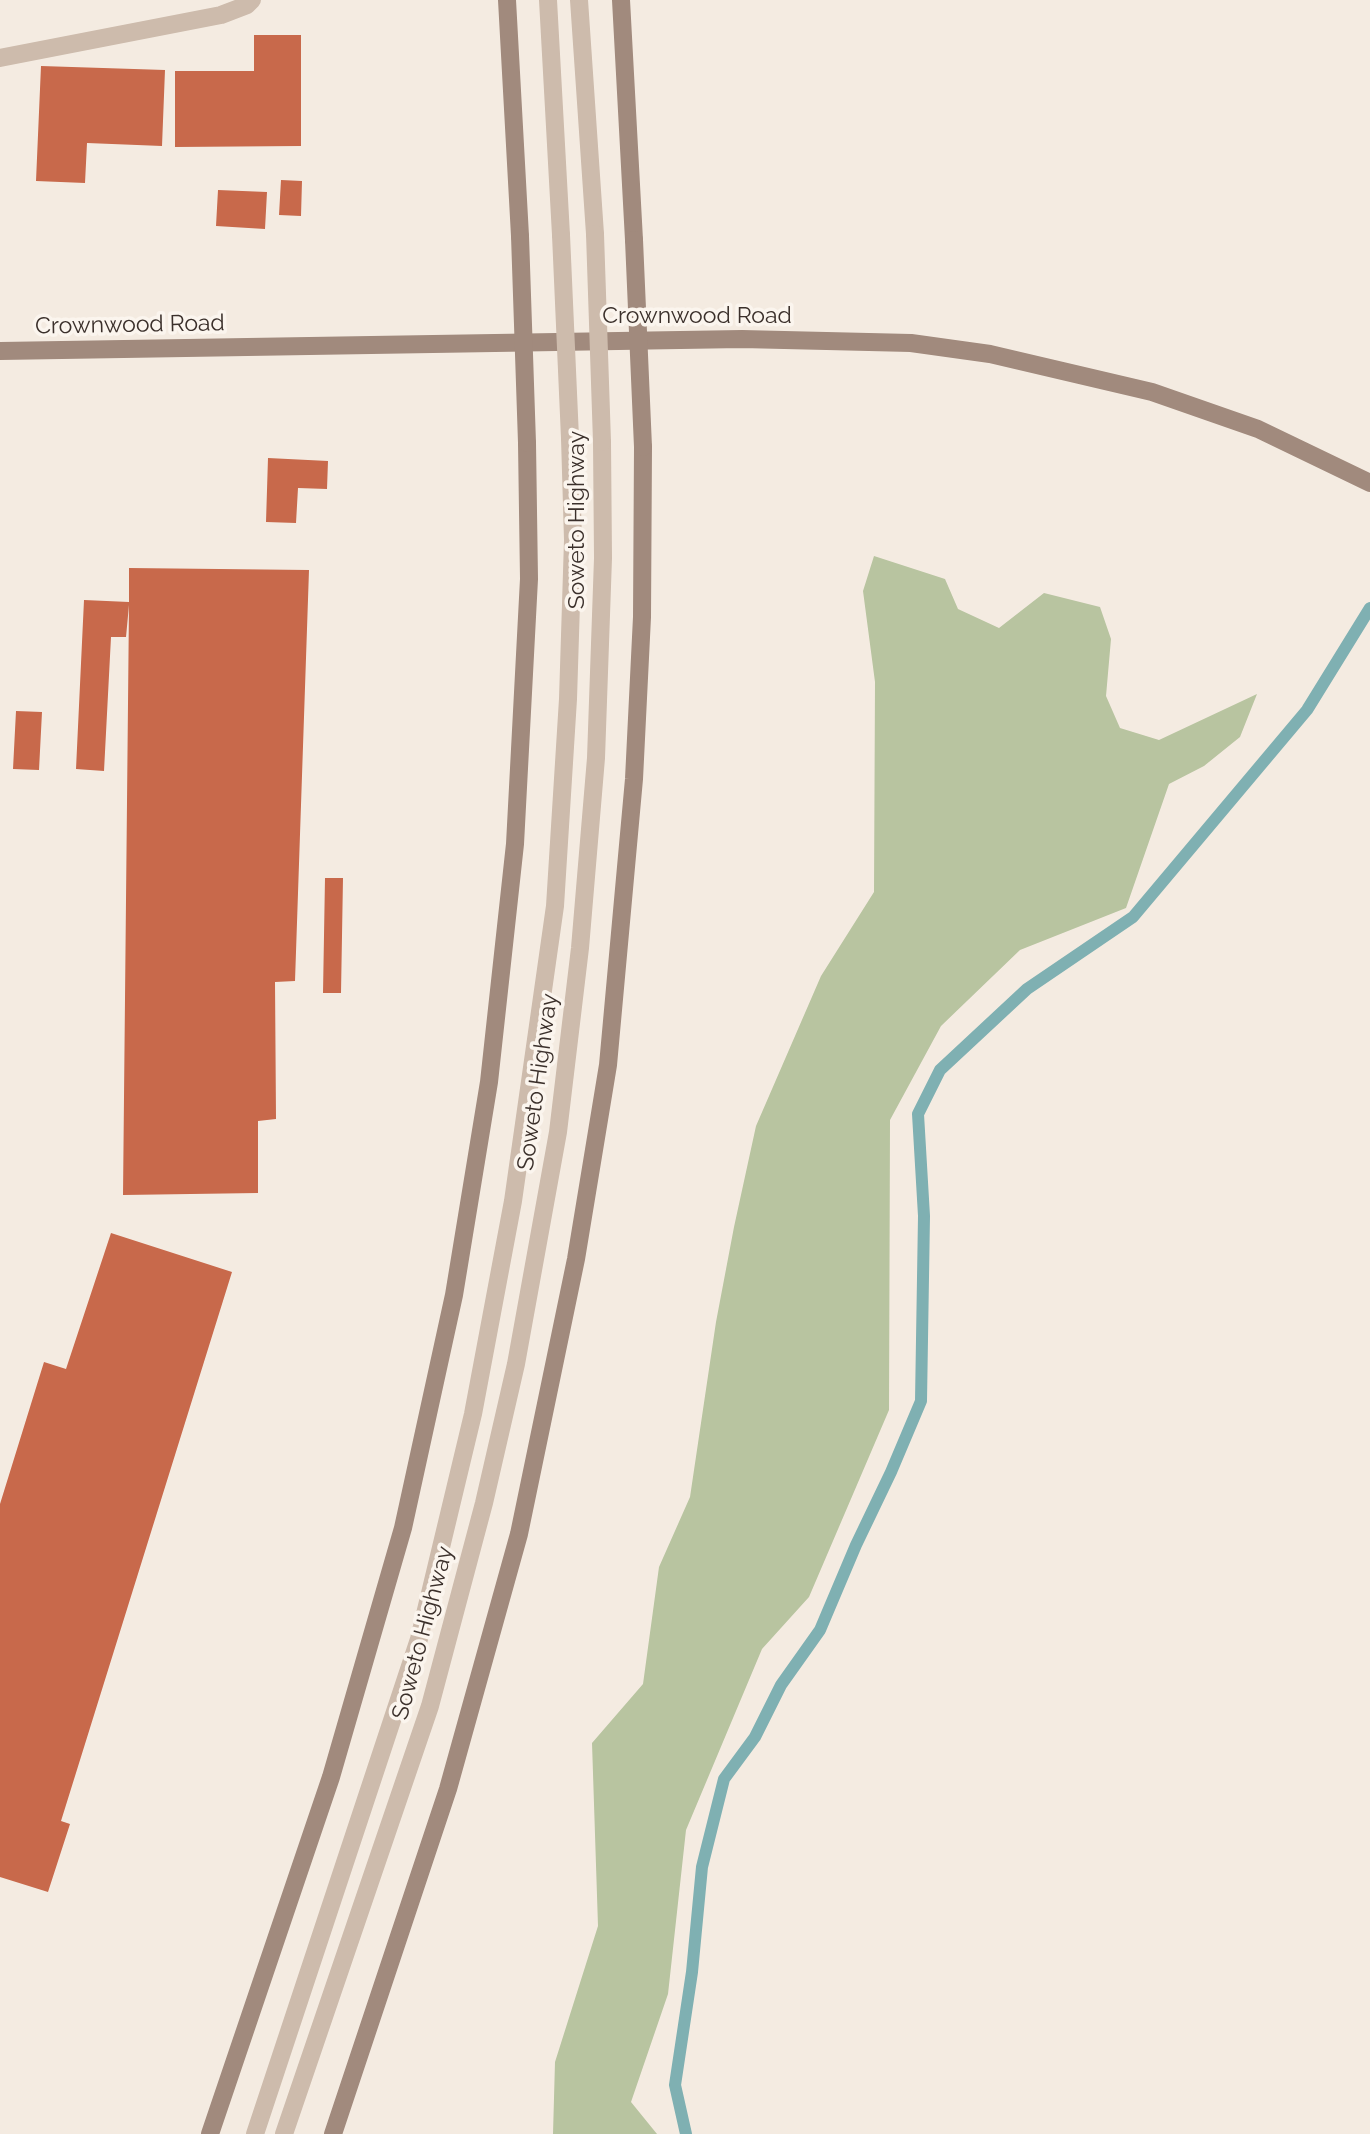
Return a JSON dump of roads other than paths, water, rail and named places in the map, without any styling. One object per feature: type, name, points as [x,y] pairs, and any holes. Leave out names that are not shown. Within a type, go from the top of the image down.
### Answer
[{"type":"main road","name":"Soweto Highway","points":[[210,2134],[339,1751],[403,1528],[454,1295],[489,1082],[515,844],[529,579],[520,236],[507,0]]},
{"type":"main road","points":[[333,2134],[452,1776],[519,1534],[576,1259],[608,1065],[634,779],[642,617],[643,447],[621,0]]},
{"type":"main road","name":"Crownwood Road","points":[[0,352],[742,339],[911,343],[990,354],[1152,392],[1258,429],[1362,479]]},
{"type":"lane","points":[[0,58],[221,15],[247,5],[252,0]]},
{"type":"lane","name":"Soweto Highway","points":[[255,2134],[419,1639],[473,1414],[513,1201],[555,906],[569,686],[573,540],[548,0]]},
{"type":"lane","name":"Soweto Highway","points":[[284,2134],[430,1706],[484,1503],[516,1364],[558,1132],[580,948],[596,758],[603,558],[595,234],[579,0]]},
{"type":"waterway","points":[[686,2134],[675,2085],[692,1972],[702,1867],[724,1779],[755,1737],[781,1685],[820,1630],[921,1401],[924,1216],[918,1114],[940,1070],[1027,989],[1133,917],[1307,710],[1370,608]]}]
